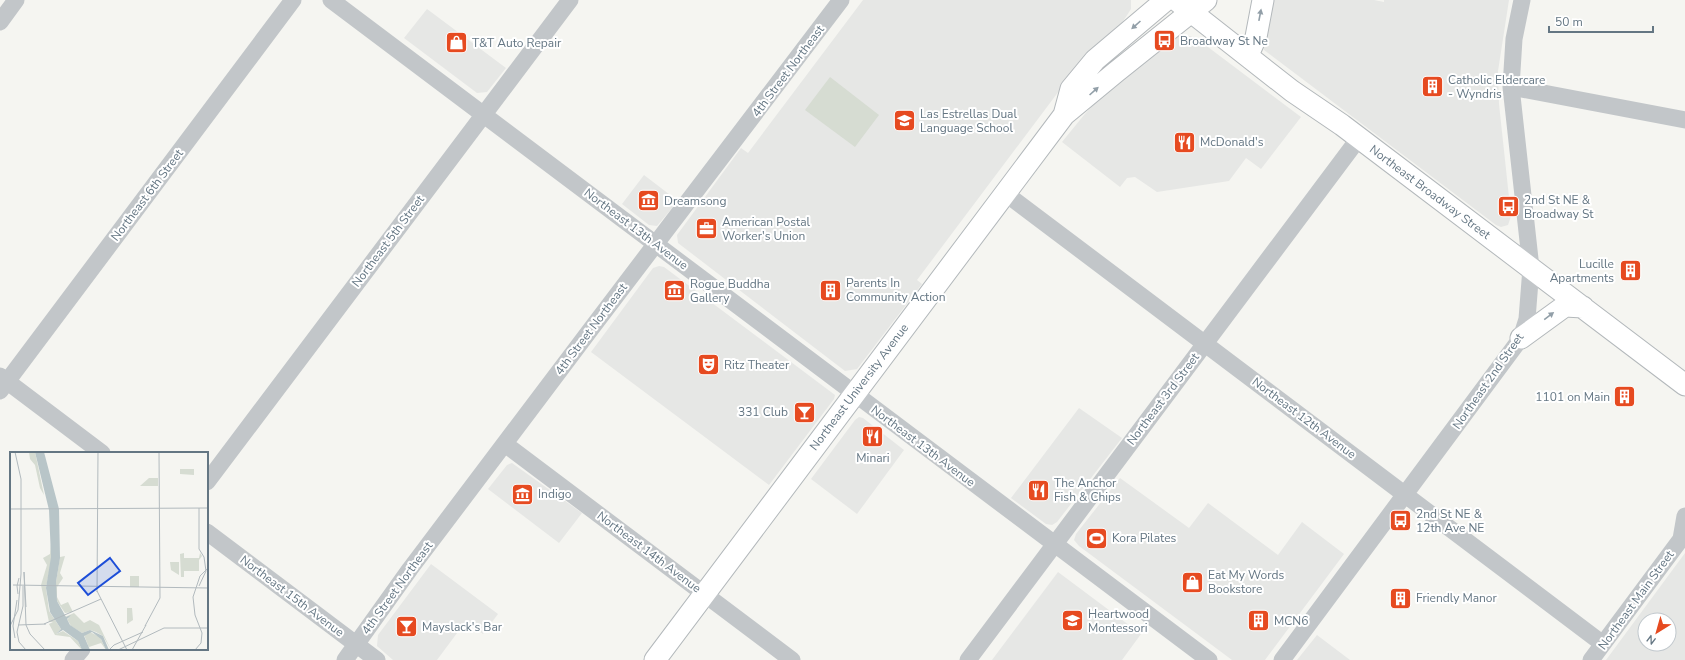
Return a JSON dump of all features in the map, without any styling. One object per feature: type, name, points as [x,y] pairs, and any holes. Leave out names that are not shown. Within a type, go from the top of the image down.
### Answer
[{"type":"main road","name":"Northeast University Avenue","points":[[1064,115],[1071,89],[1095,60],[1166,0]]},
{"type":"main road","points":[[1248,55],[1256,37],[1263,0]]},
{"type":"main road","name":"Northeast University Avenue","points":[[655,660],[1064,115],[1191,4]]},
{"type":"main road","name":"Northeast Broadway Street","points":[[1191,4],[1248,55],[1292,91],[1358,138],[1685,385]]},
{"type":"main road","points":[[1520,338],[1565,306],[1583,307]]},
{"type":"street","points":[[0,22],[16,0]]},
{"type":"street","name":"Northeast 6th Street","points":[[2,383],[293,0]]},
{"type":"street","name":"Northeast 13th Avenue","points":[[331,0],[1209,660]]},
{"type":"street","name":"Northeast 5th Street","points":[[208,481],[570,0]]},
{"type":"street","name":"4th Street Northeast","points":[[345,660],[406,574],[841,0]]},
{"type":"street","name":"Northeast 2nd Street","points":[[1282,660],[1520,338],[1527,319],[1531,268],[1511,87],[1514,40],[1522,0]]},
{"type":"street","points":[[1511,87],[1685,120]]},
{"type":"street","name":"Northeast 3rd Street","points":[[968,660],[1358,138]]},
{"type":"street","name":"Northeast 12th Avenue","points":[[1005,193],[1603,644]]},
{"type":"street","points":[[2,383],[101,452]]},
{"type":"street","name":"Northeast 14th Avenue","points":[[505,444],[792,660]]},
{"type":"street","name":"Northeast Main Street","points":[[1592,660],[1680,539],[1685,516]]},
{"type":"street","name":"Northeast 15th Avenue","points":[[208,533],[378,660]]},
{"type":"street","points":[[73,660],[81,650]]},
{"type":"shaded area","name":"Las Estrellas Dual Language School","points":[[863,0],[1131,0],[1131,9],[1120,26],[1062,87],[917,280],[922,284],[857,369],[845,371],[678,243],[677,235],[741,148],[748,153]]},
{"type":"shaded area","points":[[1271,0],[1374,0],[1384,2],[1384,0],[1509,0],[1498,71],[1499,104],[1511,216],[1508,225],[1501,227],[1496,225],[1264,50],[1262,42]]},
{"type":"shaded area","points":[[427,9],[506,68],[487,92],[477,93],[404,38]]},
{"type":"shaded area","points":[[1186,35],[1196,38],[1301,117],[1261,169],[1246,158],[1229,181],[1157,192],[1135,177],[1127,178],[1120,187],[1062,142],[1104,93],[1176,37]]},
{"type":"shaded area","points":[[830,77],[879,115],[855,147],[805,110]]},
{"type":"shaded area","points":[[644,175],[678,201],[657,226],[649,225],[622,204]]},
{"type":"shaded area","points":[[659,266],[664,267],[835,395],[834,399],[769,485],[591,352],[653,268]]},
{"type":"shaded area","points":[[1079,408],[1122,438],[1057,522],[1052,525],[1046,524],[1011,498]]},
{"type":"shaded area","points":[[859,417],[863,418],[904,450],[857,514],[811,479],[855,420]]},
{"type":"shaded area","points":[[512,463],[582,513],[559,543],[488,489],[507,465]]},
{"type":"shaded area","points":[[1120,478],[1189,528],[1208,503],[1278,555],[1302,522],[1344,554],[1265,660],[1232,660],[1079,546],[1074,540],[1076,534]]},
{"type":"shaded area","points":[[1685,553],[1685,660],[1606,660],[1637,618],[1637,652],[1677,652],[1677,612],[1641,612]]},
{"type":"shaded area","points":[[431,564],[498,614],[483,634],[466,621],[437,660],[393,660],[377,646],[378,635]]},
{"type":"shaded area","points":[[1058,572],[1141,634],[1122,660],[992,660]]},
{"type":"shaded area","points":[[1317,635],[1350,660],[1297,660]]},
{"type":"place","name":"Broadway St Ne","points":[[1164,41]]},
{"type":"place","name":"T&T Auto Repair","points":[[457,43]]},
{"type":"place","name":"Catholic Eldercare - Wyndris","points":[[1432,87]]},
{"type":"place","name":"Las Estrellas Dual Language School","points":[[905,121]]},
{"type":"place","name":"McDonald's","points":[[1185,142]]},
{"type":"place","name":"Dreamsong","points":[[648,201]]},
{"type":"place","name":"2nd St NE & Broadway St","points":[[1508,207]]},
{"type":"place","name":"American Postal Worker's Union","points":[[707,229]]},
{"type":"place","name":"Lucille Apartments","points":[[1630,271]]},
{"type":"place","name":"Parents In Community Action","points":[[830,290]]},
{"type":"place","name":"Rogue Buddha Gallery","points":[[674,291]]},
{"type":"place","name":"Ritz Theater","points":[[709,365]]},
{"type":"place","name":"1101 on Main","points":[[1625,397]]},
{"type":"place","name":"331 Club","points":[[804,412]]},
{"type":"place","name":"Minari","points":[[873,437]]},
{"type":"place","name":"The Anchor Fish & Chips","points":[[1039,490]]},
{"type":"place","name":"Indigo","points":[[523,494]]},
{"type":"place","name":"2nd St NE & 12th Ave NE","points":[[1401,521]]},
{"type":"place","name":"Kora Pilates","points":[[1097,538]]},
{"type":"place","name":"Eat My Words Bookstore","points":[[1193,582]]},
{"type":"place","name":"Friendly Manor","points":[[1400,598]]},
{"type":"place","name":"Heartwood Montessori","points":[[1072,621]]},
{"type":"place","name":"MCN6","points":[[1258,621]]},
{"type":"place","name":"Mayslack's Bar","points":[[407,627]]}]
